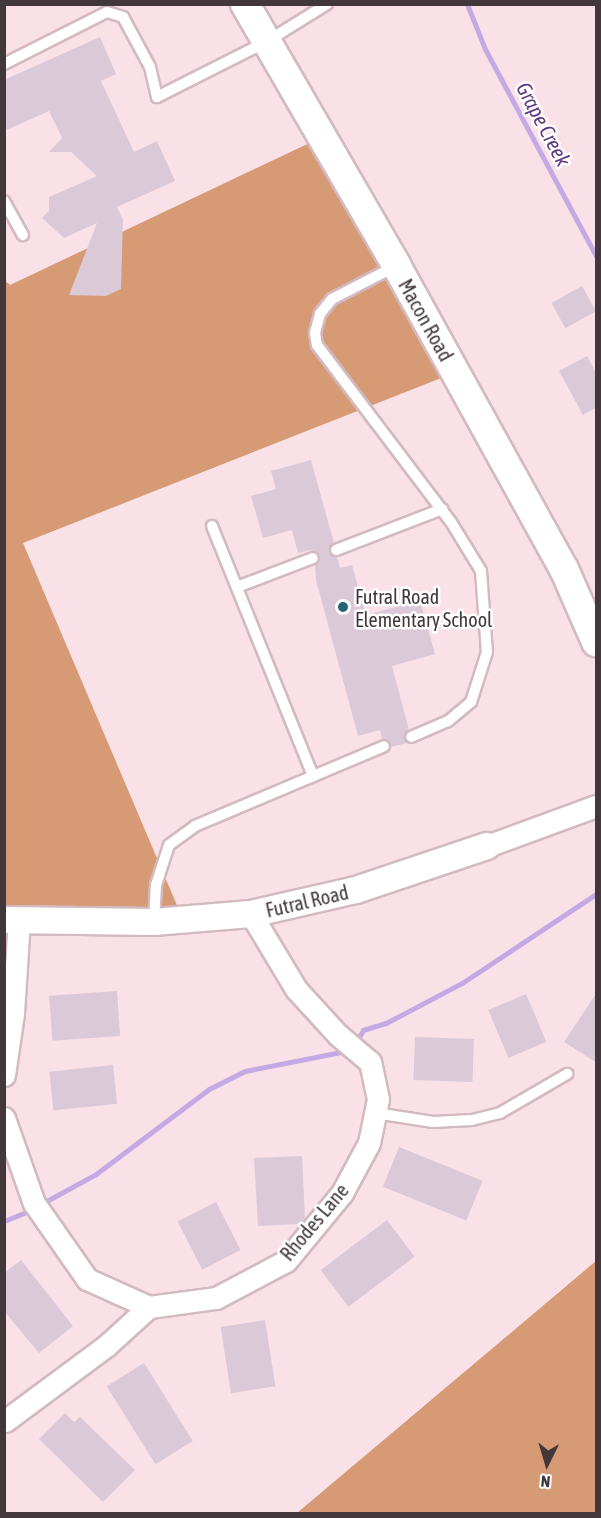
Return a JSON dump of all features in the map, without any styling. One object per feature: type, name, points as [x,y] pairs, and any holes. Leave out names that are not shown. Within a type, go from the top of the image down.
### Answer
[{"type":"main road","name":"Macon Road","points":[[245,4],[396,266],[564,569],[597,642]]},
{"type":"street","name":"Futral Road","points":[[12,920],[153,922],[251,914],[356,890],[597,806]]},
{"type":"street","name":"Rhodes Lane","points":[[149,1307],[216,1298],[286,1261],[342,1194],[369,1143],[378,1099],[370,1062],[338,1035],[296,989],[251,914]]},
{"type":"street","points":[[4,1075],[13,1013],[12,920]]},
{"type":"street","points":[[4,1118],[34,1203],[87,1279],[149,1307],[106,1346],[5,1421]]},
{"type":"lane","points":[[4,64],[106,12],[123,17],[150,67],[157,97],[266,42],[327,4]]},
{"type":"lane","points":[[4,201],[23,235]]},
{"type":"lane","points":[[396,266],[332,299],[320,314],[315,333],[317,345],[442,509],[481,571],[487,652],[471,702],[448,721],[411,737]]},
{"type":"lane","points":[[336,549],[442,509]]},
{"type":"lane","points":[[212,526],[313,776]]},
{"type":"lane","points":[[237,587],[313,558]]},
{"type":"lane","points":[[153,922],[156,885],[169,845],[195,826],[384,746]]},
{"type":"lane","points":[[375,1113],[433,1122],[472,1120],[500,1113],[567,1074]]},
{"type":"shaded area","points":[[320,138],[459,371],[23,543],[182,917],[5,914],[4,280],[10,285]]},
{"type":"shaded area","points":[[596,1261],[596,1513],[297,1513]]},
{"type":"building","points":[[100,37],[116,74],[101,81],[134,152],[157,141],[175,181],[117,207],[123,220],[121,289],[106,296],[69,295],[97,223],[64,238],[42,218],[49,211],[49,197],[97,176],[71,152],[49,152],[62,138],[49,111],[4,131],[4,80]]},
{"type":"building","points":[[582,286],[596,311],[565,328],[551,303]]},
{"type":"building","points":[[587,356],[597,374],[597,407],[583,415],[559,371]]},
{"type":"building","name":"Futral Road Elementary School","points":[[311,460],[334,543],[329,552],[337,557],[340,568],[352,565],[366,615],[420,600],[435,654],[392,666],[409,730],[404,736],[407,743],[391,747],[389,740],[382,739],[380,730],[358,736],[316,580],[315,565],[320,555],[310,550],[298,553],[292,530],[263,538],[251,496],[276,489],[271,471]]},
{"type":"building","points":[[117,991],[120,1036],[52,1041],[49,996]]},
{"type":"building","points":[[597,992],[597,1063],[564,1042]]},
{"type":"building","points":[[526,994],[546,1042],[509,1058],[488,1010]]},
{"type":"building","points":[[415,1037],[474,1039],[472,1082],[413,1080]]},
{"type":"building","points":[[113,1065],[117,1104],[53,1110],[49,1072]]},
{"type":"building","points":[[399,1147],[482,1181],[466,1221],[383,1187]]},
{"type":"building","points":[[302,1156],[305,1217],[300,1224],[258,1226],[254,1158]]},
{"type":"building","points":[[216,1202],[241,1250],[202,1270],[178,1222]]},
{"type":"building","points":[[387,1220],[415,1257],[348,1307],[321,1270]]},
{"type":"building","points":[[21,1260],[73,1326],[39,1353],[4,1311],[4,1273]]},
{"type":"building","points":[[265,1320],[275,1386],[231,1393],[221,1327]]},
{"type":"building","points":[[144,1363],[193,1441],[155,1464],[107,1386]]},
{"type":"building","points":[[65,1413],[74,1422],[80,1417],[135,1470],[103,1502],[39,1439]]},
{"type":"waterway","name":"Grape Creek","points":[[467,4],[485,49],[596,256]]},
{"type":"waterway","points":[[355,1044],[363,1030],[386,1023],[462,983],[596,894]]},
{"type":"waterway","points":[[41,1204],[96,1174],[209,1089],[245,1071],[346,1051]]},
{"type":"waterway","points":[[4,1221],[33,1209]]},
{"type":"place","name":"Futral Road Elementary School","points":[[343,607]]}]
